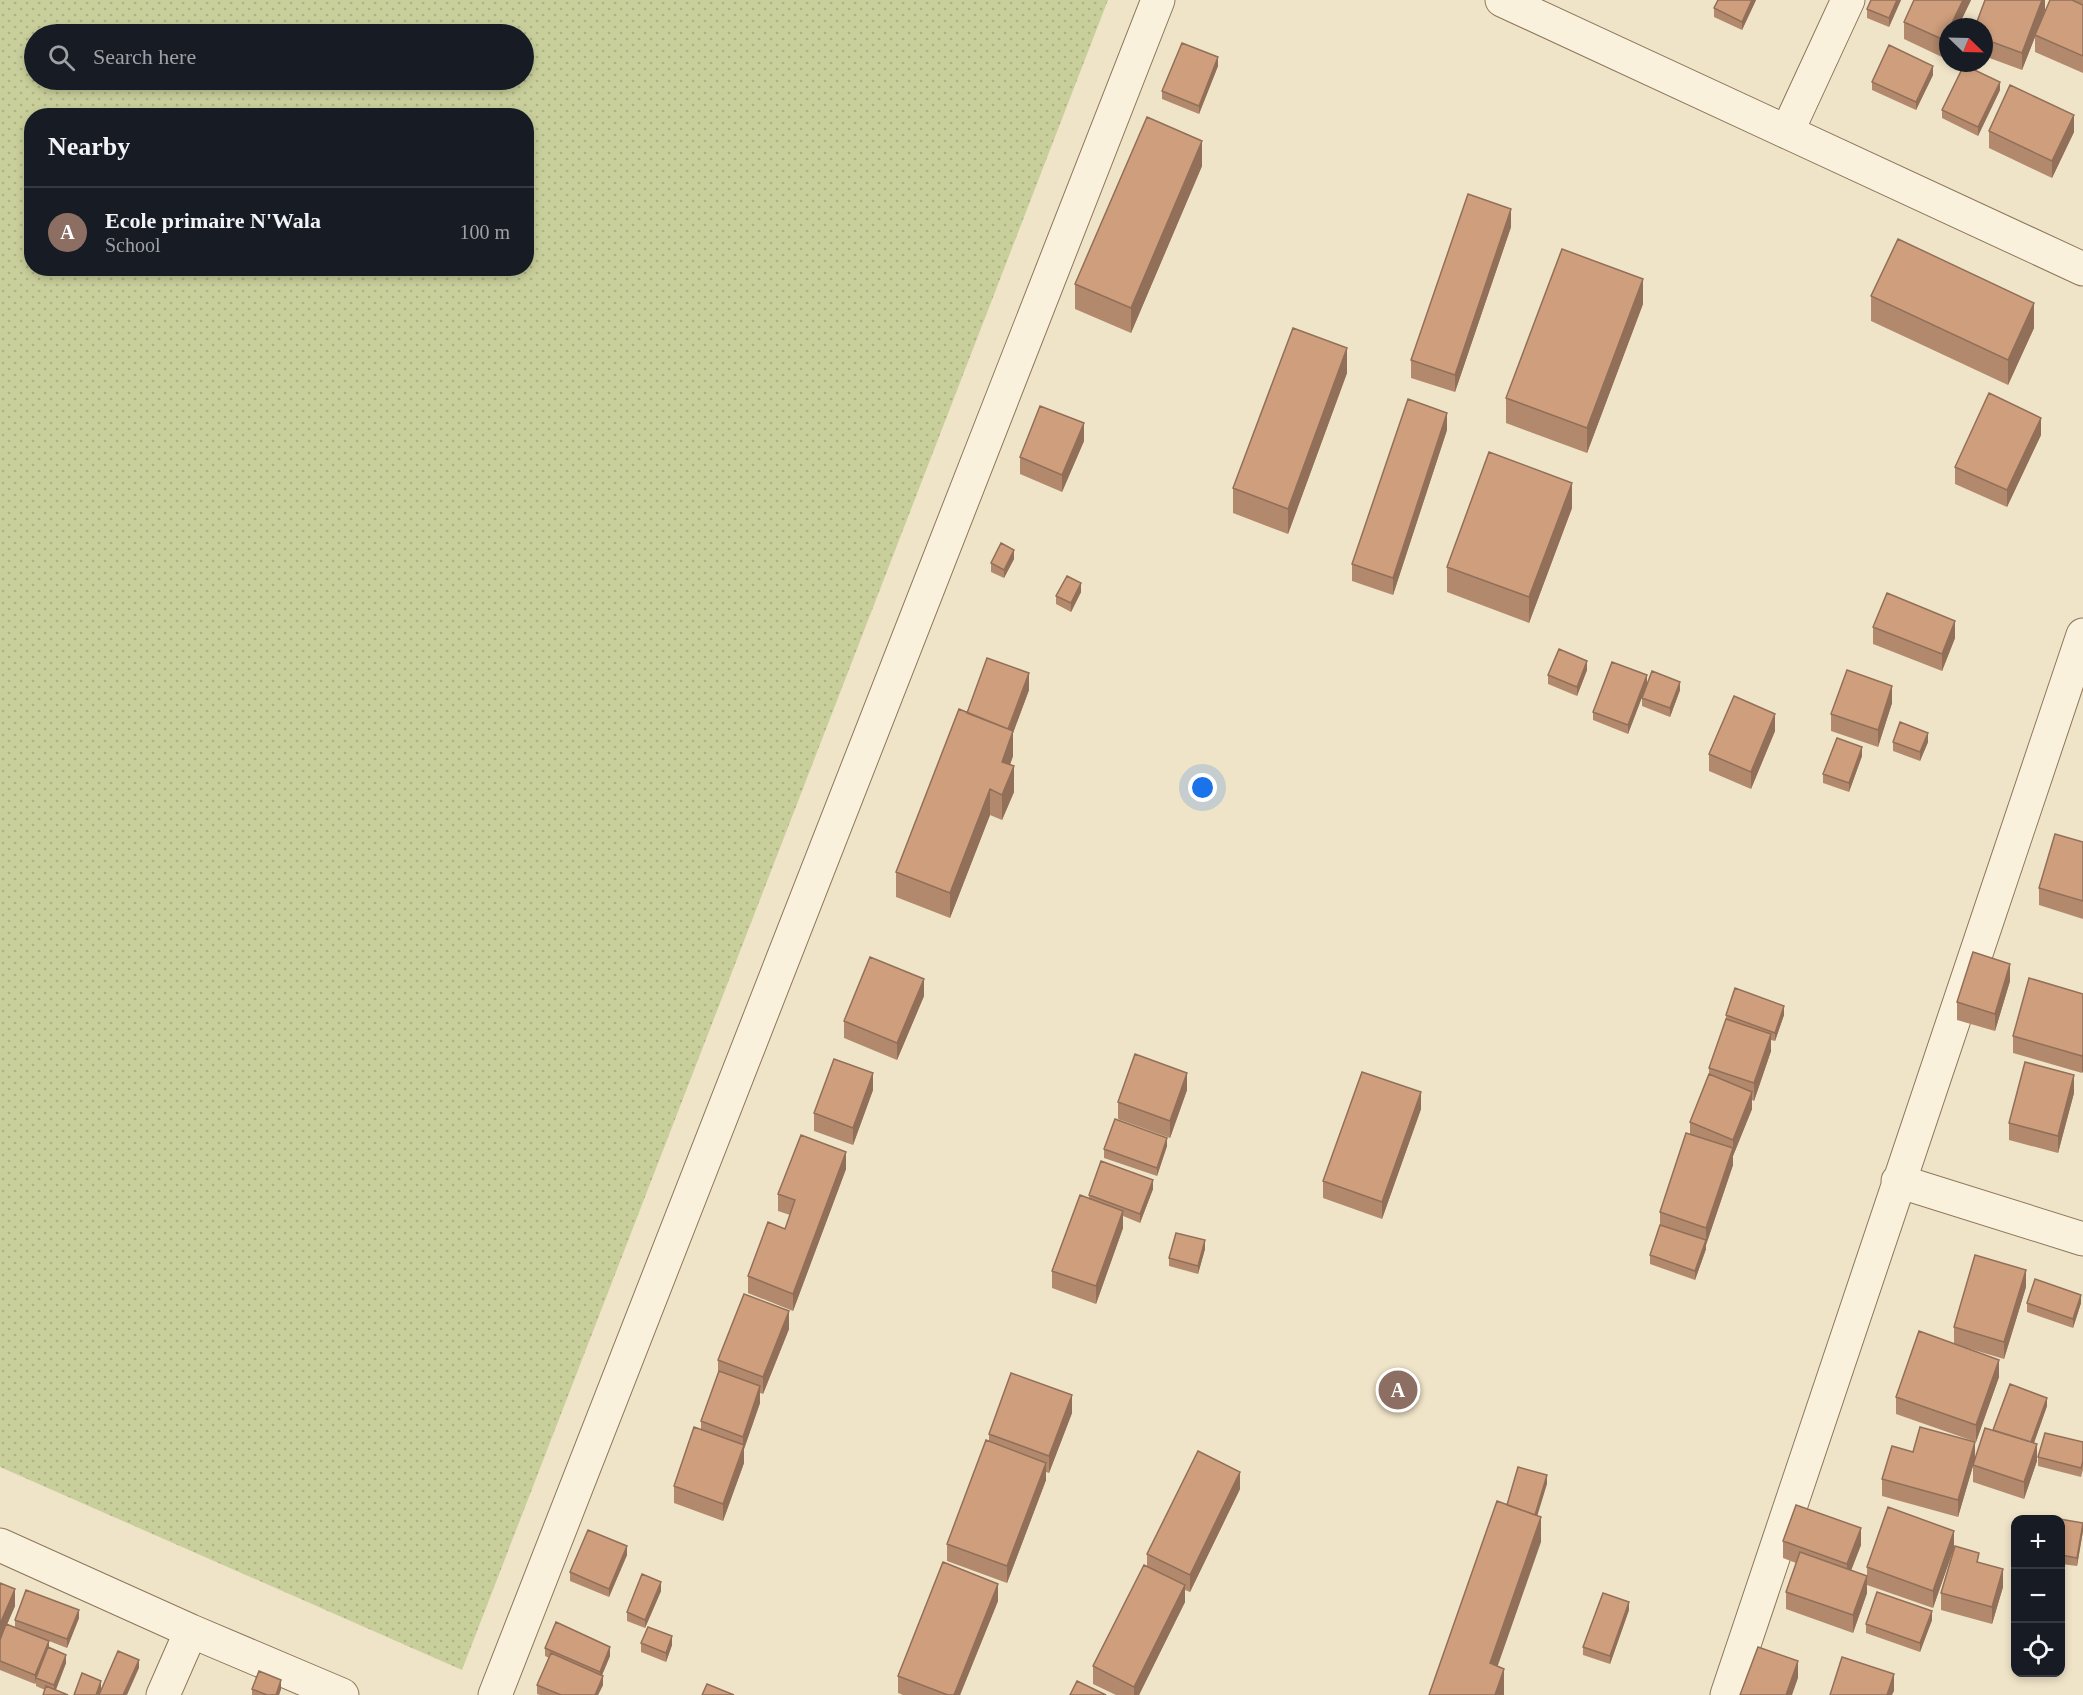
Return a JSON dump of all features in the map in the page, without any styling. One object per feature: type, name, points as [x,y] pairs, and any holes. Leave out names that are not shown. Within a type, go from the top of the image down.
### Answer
[{"type":"street","points":[[495,1695],[1158,0]]},
{"type":"street","points":[[1502,0],[2083,269]]},
{"type":"street","points":[[1787,132],[1848,0]]},
{"type":"street","points":[[1727,1695],[2083,635]]},
{"type":"street","points":[[1898,1181],[2083,1239]]},
{"type":"street","points":[[0,1545],[190,1631],[342,1695]]},
{"type":"street","points":[[163,1695],[190,1631]]},
{"type":"green space","points":[[0,0],[1108,0],[462,1670],[0,1467]]},
{"type":"building","points":[[1718,0],[1752,0],[1742,22],[1714,8]]},
{"type":"building","points":[[1871,0],[1897,0],[1889,18],[1867,9]]},
{"type":"building","points":[[1914,0],[1963,0],[1954,18],[1939,18],[1939,38],[1904,22]]},
{"type":"building","points":[[1985,0],[2042,0],[2022,53],[1993,42],[1993,18],[1978,18]]},
{"type":"building","points":[[2050,0],[2072,0],[2083,5],[2083,56],[2035,35]]},
{"type":"building","points":[[1182,43],[1218,57],[1199,106],[1162,91]]},
{"type":"building","points":[[1889,45],[1933,66],[1916,102],[1872,82]]},
{"type":"building","points":[[1961,72],[1979,72],[2000,82],[1978,127],[1942,110]]},
{"type":"building","points":[[2010,85],[2074,115],[2052,161],[1989,131]]},
{"type":"building","points":[[1147,117],[1202,141],[1131,308],[1075,284]]},
{"type":"building","points":[[1468,194],[1511,209],[1455,375],[1411,360]]},
{"type":"building","points":[[1898,239],[2034,303],[2008,360],[1871,296]]},
{"type":"building","points":[[1562,249],[1643,279],[1587,428],[1506,398]]},
{"type":"building","points":[[1293,328],[1347,348],[1288,509],[1233,488]]},
{"type":"building","points":[[1989,393],[2041,418],[2007,490],[1955,467]]},
{"type":"building","points":[[1408,399],[1447,413],[1393,578],[1352,564]]},
{"type":"building","points":[[1040,406],[1084,423],[1062,475],[1020,457]]},
{"type":"building","points":[[1489,452],[1572,483],[1529,597],[1447,567]]},
{"type":"building","points":[[1001,543],[1014,550],[1004,570],[991,563]]},
{"type":"building","points":[[1067,576],[1081,583],[1071,603],[1056,596]]},
{"type":"building","points":[[1887,593],[1955,621],[1942,654],[1873,627]]},
{"type":"building","points":[[1559,649],[1587,661],[1577,687],[1548,675]]},
{"type":"building","points":[[987,658],[1029,673],[1008,729],[967,713]]},
{"type":"building","points":[[1612,662],[1647,675],[1628,725],[1593,712]]},
{"type":"building","points":[[1847,670],[1892,686],[1878,730],[1831,714]]},
{"type":"building","points":[[1652,671],[1680,682],[1670,708],[1642,698]]},
{"type":"building","points":[[1734,696],[1775,714],[1751,772],[1709,754]]},
{"type":"building","points":[[959,709],[1013,731],[1002,762],[1014,766],[1002,795],[990,789],[950,893],[896,872]]},
{"type":"building","points":[[1900,722],[1928,733],[1920,752],[1893,742]]},
{"type":"building","points":[[1837,738],[1862,747],[1849,783],[1823,774]]},
{"type":"building","points":[[2055,834],[2083,842],[2083,901],[2039,888]]},
{"type":"building","points":[[1973,952],[2010,964],[1995,1014],[1957,1002]]},
{"type":"building","points":[[870,957],[924,979],[897,1043],[844,1021]]},
{"type":"building","points":[[2029,978],[2083,994],[2082,1056],[2013,1036]]},
{"type":"building","points":[[1735,988],[1784,1006],[1775,1033],[1726,1015]]},
{"type":"building","points":[[1726,1019],[1771,1034],[1754,1083],[1709,1068]]},
{"type":"building","points":[[1135,1054],[1187,1073],[1170,1121],[1118,1102]]},
{"type":"building","points":[[834,1059],[873,1073],[853,1128],[814,1113]]},
{"type":"building","points":[[2025,1062],[2074,1075],[2058,1136],[2009,1123]]},
{"type":"building","points":[[1362,1072],[1421,1092],[1382,1202],[1323,1181]]},
{"type":"building","points":[[1709,1074],[1752,1092],[1733,1140],[1690,1122]]},
{"type":"building","points":[[1115,1119],[1167,1138],[1157,1168],[1104,1149]]},
{"type":"building","points":[[1686,1133],[1733,1148],[1706,1228],[1660,1212]]},
{"type":"building","points":[[801,1135],[846,1152],[793,1294],[748,1276],[768,1222],[785,1229],[795,1200],[778,1194]]},
{"type":"building","points":[[1101,1161],[1153,1180],[1140,1214],[1089,1195]]},
{"type":"building","points":[[1080,1195],[1123,1211],[1096,1286],[1052,1271]]},
{"type":"building","points":[[1660,1225],[1706,1240],[1695,1271],[1650,1255]]},
{"type":"building","points":[[1176,1233],[1205,1240],[1198,1266],[1169,1258]]},
{"type":"building","points":[[1975,1255],[2026,1270],[2004,1342],[1954,1327]]},
{"type":"building","points":[[2035,1279],[2081,1295],[2073,1319],[2027,1303]]},
{"type":"building","points":[[744,1294],[789,1311],[763,1377],[718,1360]]},
{"type":"building","points":[[1919,1331],[1999,1360],[1976,1425],[1896,1397]]},
{"type":"building","points":[[719,1371],[760,1386],[743,1437],[701,1421]]},
{"type":"building","points":[[1011,1373],[1072,1395],[1049,1456],[989,1434]]},
{"type":"building","points":[[2010,1384],[2047,1398],[2031,1442],[1993,1430]]},
{"type":"building","points":[[694,1427],[744,1445],[723,1504],[674,1486]]},
{"type":"building","points":[[1920,1427],[1975,1442],[1958,1500],[1882,1479],[1892,1446],[1913,1452]]},
{"type":"building","points":[[1985,1428],[2037,1444],[2024,1482],[1973,1465]]},
{"type":"building","points":[[2045,1433],[2083,1442],[2081,1468],[2038,1457]]},
{"type":"building","points":[[986,1440],[1046,1463],[1007,1566],[947,1544]]},
{"type":"building","points":[[1198,1451],[1240,1472],[1190,1575],[1147,1554]]},
{"type":"building","points":[[1518,1467],[1547,1475],[1535,1515],[1507,1505]]},
{"type":"building","points":[[1497,1501],[1541,1517],[1490,1663],[1504,1669],[1495,1695],[1429,1695]]},
{"type":"building","points":[[1796,1505],[1861,1528],[1847,1564],[1783,1541]]},
{"type":"building","points":[[1888,1507],[1954,1531],[1933,1591],[1867,1567]]},
{"type":"building","points":[[2065,1520],[2083,1523],[2077,1558],[2065,1556]]},
{"type":"building","points":[[588,1530],[627,1546],[609,1589],[570,1572]]},
{"type":"building","points":[[1955,1546],[1979,1553],[1977,1562],[2003,1569],[1992,1607],[1941,1593]]},
{"type":"building","points":[[1800,1552],[1867,1576],[1853,1615],[1786,1592]]},
{"type":"building","points":[[943,1562],[998,1584],[954,1695],[948,1695],[898,1676]]},
{"type":"building","points":[[1144,1565],[1185,1585],[1134,1687],[1093,1666]]},
{"type":"building","points":[[642,1574],[661,1582],[645,1620],[627,1612]]},
{"type":"building","points":[[0,1583],[15,1589],[0,1624]]},
{"type":"building","points":[[26,1590],[79,1610],[67,1639],[15,1620]]},
{"type":"building","points":[[1877,1592],[1932,1611],[1920,1643],[1866,1624]]},
{"type":"building","points":[[1603,1593],[1629,1602],[1610,1656],[1583,1647]]},
{"type":"building","points":[[556,1622],[610,1647],[600,1672],[545,1648]]},
{"type":"building","points":[[6,1624],[49,1641],[35,1675],[0,1661],[0,1640]]},
{"type":"building","points":[[648,1627],[672,1636],[666,1653],[641,1643]]},
{"type":"building","points":[[48,1647],[66,1655],[54,1685],[36,1678]]},
{"type":"building","points":[[1758,1647],[1798,1661],[1786,1695],[1740,1695]]},
{"type":"building","points":[[118,1651],[139,1660],[123,1695],[99,1695]]},
{"type":"building","points":[[551,1653],[603,1676],[595,1695],[561,1695],[537,1685]]},
{"type":"building","points":[[1842,1657],[1894,1674],[1887,1695],[1830,1695]]},
{"type":"building","points":[[259,1671],[281,1680],[276,1695],[267,1695],[252,1689]]},
{"type":"building","points":[[82,1673],[101,1681],[96,1695],[74,1695]]},
{"type":"building","points":[[1077,1681],[1106,1695],[1070,1695]]},
{"type":"building","points":[[707,1684],[734,1695],[702,1695]]},
{"type":"building","points":[[46,1686],[68,1695],[43,1695]]},
{"type":"place","name":"Ecole primaire N'Wala","points":[[1398,1390]]}]
